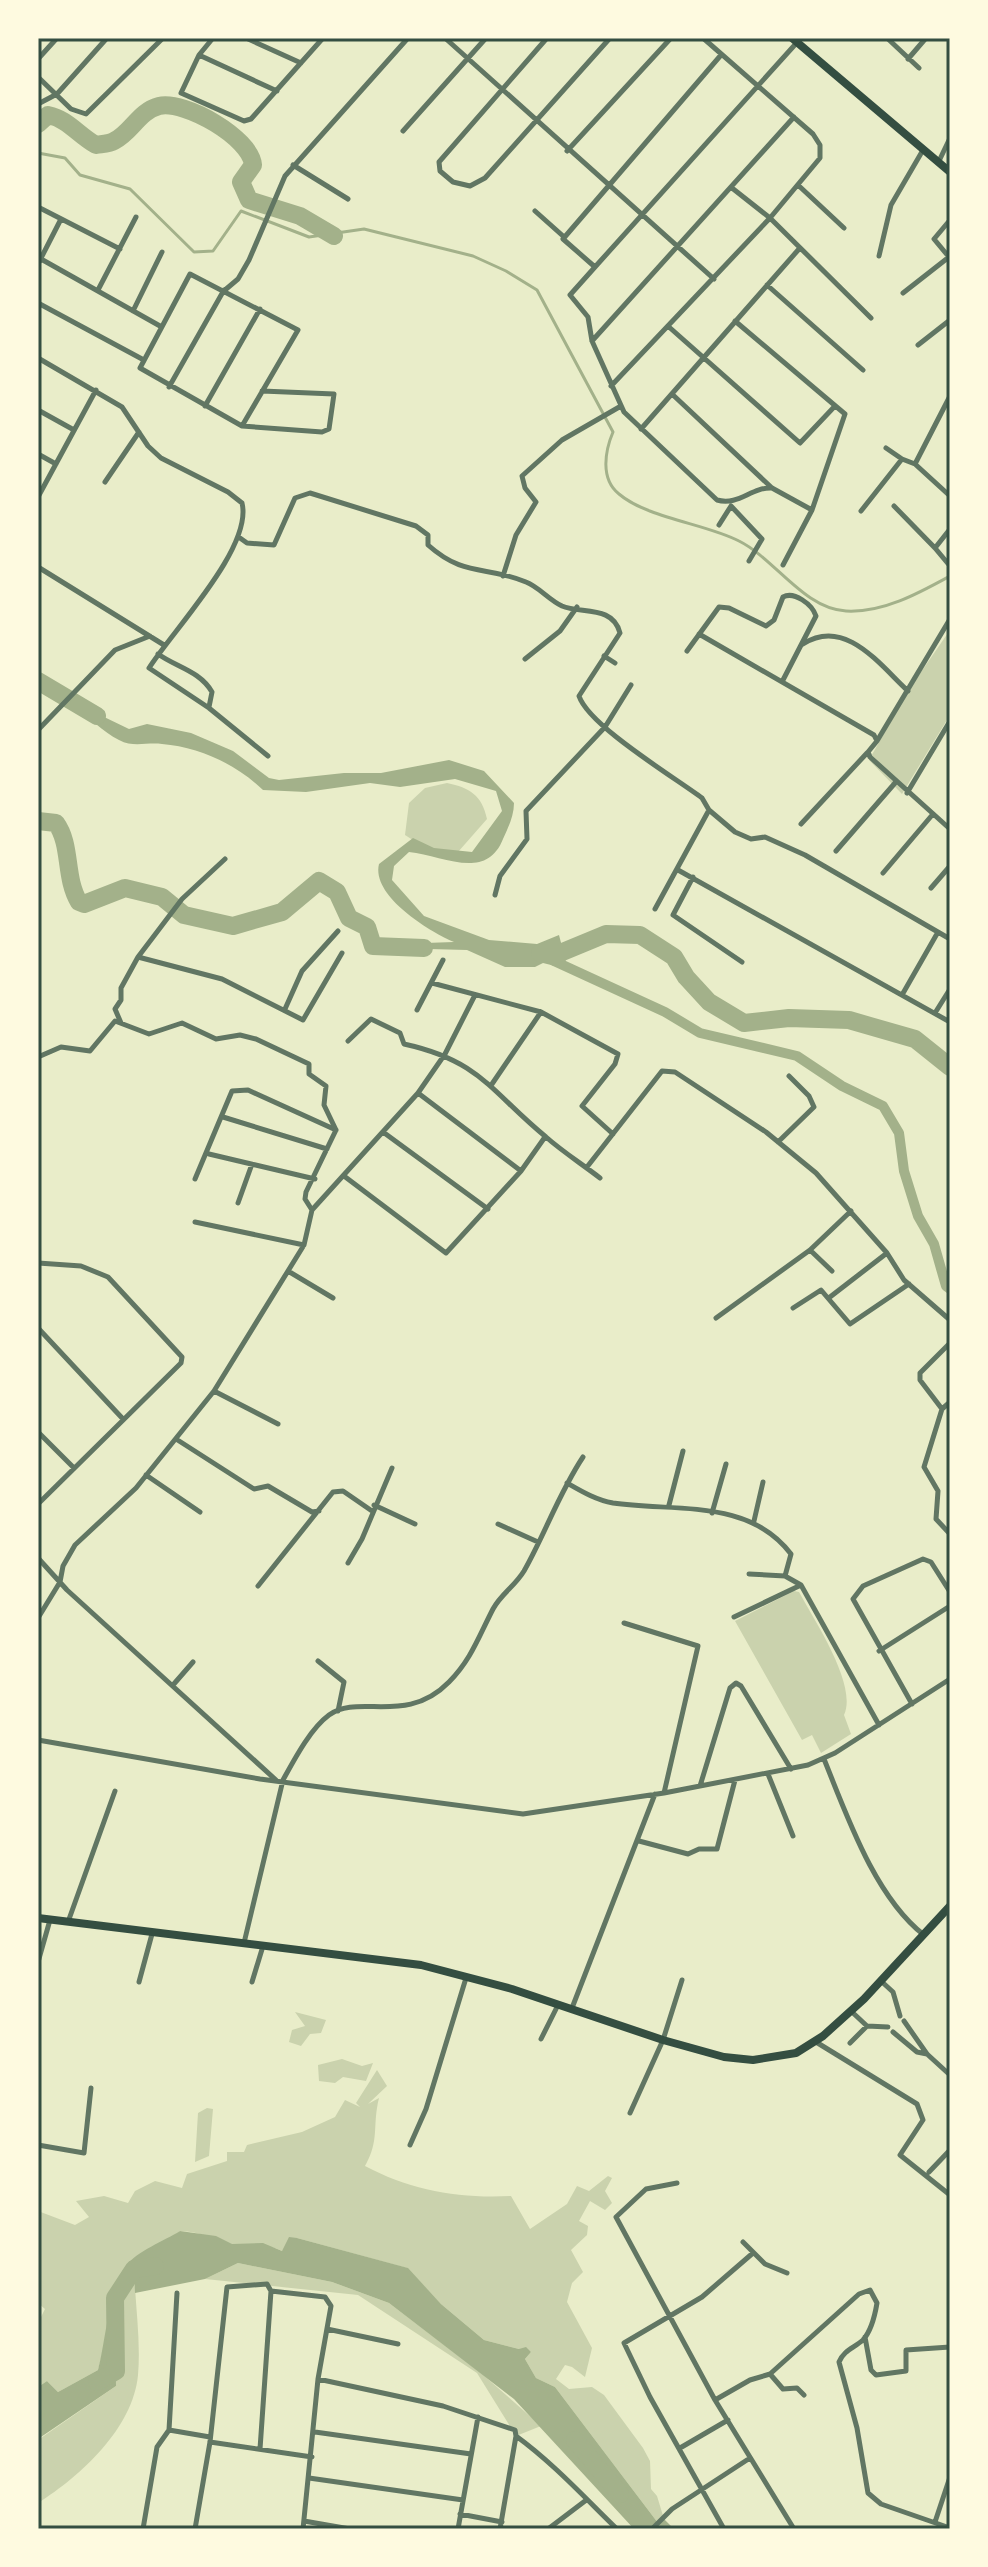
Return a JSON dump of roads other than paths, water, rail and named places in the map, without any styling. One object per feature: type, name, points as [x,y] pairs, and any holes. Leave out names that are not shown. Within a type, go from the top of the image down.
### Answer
[{"type":"main road","points":[[797,39],[950,172]]},
{"type":"main road","points":[[38,1918],[421,1965],[572,2008],[663,2040],[724,2057],[753,2060],[796,2053],[816,2042],[852,2012],[950,1906]]},
{"type":"street","points":[[38,59],[57,38]]},
{"type":"street","points":[[38,104],[57,94],[107,38]]},
{"type":"street","points":[[38,77],[77,113],[86,114],[163,38]]},
{"type":"street","points":[[213,38],[199,55],[181,93],[249,121],[323,38]]},
{"type":"street","points":[[246,38],[301,63]]},
{"type":"street","points":[[169,387],[224,290],[238,279],[264,227],[280,183],[408,38]]},
{"type":"street","points":[[445,38],[567,151],[714,279]]},
{"type":"street","points":[[403,131],[486,38]]},
{"type":"street","points":[[547,38],[441,158],[438,167],[453,182],[462,186],[478,183],[610,38]]},
{"type":"street","points":[[567,151],[671,38]]},
{"type":"street","points":[[611,386],[770,218],[816,166],[821,152],[813,134],[703,38]]},
{"type":"street","points":[[887,38],[919,68]]},
{"type":"street","points":[[908,59],[926,38]]},
{"type":"street","points":[[749,561],[760,544],[760,535],[733,504],[717,500],[641,429],[621,406],[592,341],[588,317],[570,295],[797,39]]},
{"type":"street","points":[[199,55],[277,91]]},
{"type":"street","points":[[563,236],[721,55]]},
{"type":"street","points":[[592,341],[794,117]]},
{"type":"street","points":[[939,161],[950,138]]},
{"type":"street","points":[[879,256],[891,205],[923,150]]},
{"type":"street","points":[[293,165],[348,199]]},
{"type":"street","points":[[798,185],[844,228]]},
{"type":"street","points":[[732,188],[770,218],[871,318]]},
{"type":"street","points":[[38,207],[120,249]]},
{"type":"street","points":[[535,211],[595,267]]},
{"type":"street","points":[[98,290],[136,217]]},
{"type":"street","points":[[61,218],[40,262],[98,290],[160,326]]},
{"type":"street","points":[[903,293],[949,257],[934,239],[950,220]]},
{"type":"street","points":[[641,429],[799,249]]},
{"type":"street","points":[[133,311],[162,252]]},
{"type":"street","points":[[242,426],[262,391],[298,330],[190,274],[142,359],[143,371],[242,426],[322,432],[329,429],[334,394],[262,391]]},
{"type":"street","points":[[767,285],[863,370]]},
{"type":"street","points":[[38,303],[142,359]]},
{"type":"street","points":[[205,406],[260,309]]},
{"type":"street","points":[[918,345],[950,320]]},
{"type":"street","points":[[735,321],[845,414],[812,510],[783,565]]},
{"type":"street","points":[[669,327],[800,443],[835,406]]},
{"type":"street","points":[[38,358],[122,407],[161,458],[233,495],[244,507],[240,538],[211,585],[149,668],[209,708],[268,756]]},
{"type":"street","points":[[38,497],[96,390]]},
{"type":"street","points":[[672,394],[772,488],[812,510]]},
{"type":"street","points":[[915,464],[950,396]]},
{"type":"street","points":[[503,576],[516,535],[536,502],[525,488],[522,476],[562,440],[621,406]]},
{"type":"street","points":[[943,407],[950,411]]},
{"type":"street","points":[[38,410],[74,430]]},
{"type":"street","points":[[105,482],[139,432]]},
{"type":"street","points":[[886,448],[915,464],[950,496]]},
{"type":"street","points":[[38,454],[56,464]]},
{"type":"street","points":[[861,511],[902,459]]},
{"type":"street","points":[[719,525],[733,504],[758,489],[772,488]]},
{"type":"street","points":[[240,538],[247,543],[274,545],[295,498],[310,493],[416,526],[428,535],[428,545],[450,563],[526,582],[561,605],[604,615],[619,628],[619,637],[579,696],[583,705],[605,727],[702,798],[709,810],[735,832],[751,839],[765,837],[795,850],[950,939]]},
{"type":"street","points":[[894,506],[950,566]]},
{"type":"street","points":[[935,548],[950,529]]},
{"type":"street","points":[[38,567],[164,645]]},
{"type":"street","points":[[687,651],[716,609],[724,606],[761,625],[769,624],[787,594],[809,605],[815,613],[783,680]]},
{"type":"street","points":[[525,659],[560,631],[577,607]]},
{"type":"street","points":[[801,824],[877,741],[950,619]]},
{"type":"street","points":[[699,634],[872,733],[877,741]]},
{"type":"street","points":[[801,646],[822,635],[850,639],[908,691]]},
{"type":"street","points":[[38,730],[80,690],[115,650],[150,636]]},
{"type":"street","points":[[158,654],[185,667],[209,686],[212,692],[209,708]]},
{"type":"street","points":[[604,656],[615,663]]},
{"type":"street","points":[[495,895],[501,873],[527,839],[526,811],[605,727],[631,685]]},
{"type":"street","points":[[907,793],[950,721]]},
{"type":"street","points":[[868,752],[895,783],[950,829]]},
{"type":"street","points":[[836,851],[895,783]]},
{"type":"street","points":[[655,909],[709,810]]},
{"type":"street","points":[[883,873],[933,814]]},
{"type":"street","points":[[121,1023],[115,1009],[121,1000],[121,988],[138,957],[176,906],[225,859]]},
{"type":"street","points":[[931,888],[950,866]]},
{"type":"street","points":[[678,870],[950,1022]]},
{"type":"street","points":[[693,877],[673,915],[742,962]]},
{"type":"street","points":[[285,1009],[302,971],[338,931]]},
{"type":"street","points":[[902,995],[938,932]]},
{"type":"street","points":[[138,957],[222,979],[303,1020],[342,953]]},
{"type":"street","points":[[417,1010],[443,960]]},
{"type":"street","points":[[432,983],[541,1012],[618,1054],[615,1064],[582,1106],[613,1134]]},
{"type":"street","points":[[935,1013],[950,989]]},
{"type":"street","points":[[38,1618],[60,1582],[63,1566],[75,1545],[146,1475],[214,1391],[304,1245],[312,1210],[418,1093],[445,1054],[475,995]]},
{"type":"street","points":[[492,1084],[541,1012]]},
{"type":"street","points":[[348,1041],[371,1019],[400,1033],[404,1044],[445,1054],[492,1084],[545,1137],[600,1178]]},
{"type":"street","points":[[38,1057],[61,1047],[90,1051],[111,1024],[121,1023],[149,1034],[187,1023],[216,1039],[240,1035],[303,1058],[309,1064],[311,1077],[326,1086],[324,1105],[336,1130]]},
{"type":"street","points":[[587,1167],[662,1071],[689,1078],[816,1173],[887,1253],[909,1284],[950,1320]]},
{"type":"street","points":[[778,1142],[814,1107],[809,1096],[789,1076]]},
{"type":"street","points":[[195,1179],[209,1154],[232,1091],[238,1088],[336,1130]]},
{"type":"street","points":[[418,1093],[521,1171]]},
{"type":"street","points":[[223,1117],[327,1149]]},
{"type":"street","points":[[312,1210],[305,1199],[336,1130]]},
{"type":"street","points":[[383,1132],[488,1209]]},
{"type":"street","points":[[344,1176],[444,1253],[488,1209],[545,1137]]},
{"type":"street","points":[[209,1154],[315,1179]]},
{"type":"street","points":[[238,1203],[252,1164]]},
{"type":"street","points":[[716,1318],[810,1250],[851,1211]]},
{"type":"street","points":[[195,1222],[304,1245]]},
{"type":"street","points":[[810,1250],[832,1271]]},
{"type":"street","points":[[830,1297],[887,1253]]},
{"type":"street","points":[[38,1263],[81,1266],[108,1277],[180,1352],[181,1363],[38,1504]]},
{"type":"street","points":[[288,1271],[333,1298]]},
{"type":"street","points":[[793,1308],[821,1290],[850,1324],[909,1284]]},
{"type":"street","points":[[38,1328],[123,1419]]},
{"type":"street","points":[[942,1409],[920,1380],[920,1373],[950,1343]]},
{"type":"street","points":[[214,1391],[278,1424]]},
{"type":"street","points":[[950,1402],[942,1409],[924,1467],[938,1491],[936,1519],[950,1534]]},
{"type":"street","points":[[38,1432],[74,1468]]},
{"type":"street","points":[[176,1439],[254,1489],[268,1486],[312,1512],[319,1511]]},
{"type":"street","points":[[669,1505],[683,1451]]},
{"type":"street","points":[[244,1943],[280,1780],[326,1718],[338,1711],[404,1707],[428,1700],[441,1690],[473,1653],[495,1605],[523,1573],[583,1457]]},
{"type":"street","points":[[712,1513],[726,1464]]},
{"type":"street","points":[[348,1563],[362,1539],[392,1468]]},
{"type":"street","points":[[146,1475],[200,1512]]},
{"type":"street","points":[[754,1521],[763,1482]]},
{"type":"street","points":[[567,1483],[614,1503],[669,1505],[754,1521],[791,1554],[785,1576]]},
{"type":"street","points":[[258,1586],[339,1490],[373,1508],[415,1524]]},
{"type":"street","points":[[498,1524],[538,1542]]},
{"type":"street","points":[[38,1558],[67,1590],[280,1780]]},
{"type":"street","points":[[912,1704],[854,1604],[855,1595],[863,1586],[923,1559],[931,1562],[950,1592]]},
{"type":"street","points":[[749,1574],[785,1576],[801,1585],[879,1725]]},
{"type":"street","points":[[734,1617],[801,1585]]},
{"type":"street","points":[[879,1651],[950,1606]]},
{"type":"street","points":[[624,1623],[698,1646],[664,1793]]},
{"type":"street","points":[[318,1661],[344,1682],[338,1711]]},
{"type":"street","points":[[172,1686],[193,1662]]},
{"type":"street","points":[[38,1740],[280,1780],[523,1814],[768,1774],[824,1759],[950,1679]]},
{"type":"street","points":[[700,1786],[730,1688],[736,1683],[741,1686],[791,1769]]},
{"type":"street","points":[[824,1759],[891,1902],[925,1936]]},
{"type":"street","points":[[768,1774],[793,1836]]},
{"type":"street","points":[[639,1841],[688,1854],[699,1849],[717,1849],[735,1780]]},
{"type":"street","points":[[68,1922],[115,1791]]},
{"type":"street","points":[[572,2008],[655,1794]]},
{"type":"street","points":[[38,1962],[50,1919]]},
{"type":"street","points":[[139,1982],[152,1934]]},
{"type":"street","points":[[252,1982],[263,1945]]},
{"type":"street","points":[[410,2145],[429,2101],[467,1977]]},
{"type":"street","points":[[630,2113],[663,2040],[682,1980]]},
{"type":"street","points":[[881,1981],[893,1992],[902,2018],[927,2054],[950,2075]]},
{"type":"street","points":[[541,2039],[559,2004]]},
{"type":"street","points":[[852,2012],[867,2026],[890,2030],[917,2052],[927,2054]]},
{"type":"street","points":[[850,2043],[867,2026]]},
{"type":"street","points":[[816,2042],[917,2104],[923,2120],[900,2155],[950,2195]]},
{"type":"street","points":[[38,2145],[85,2152],[91,2088]]},
{"type":"street","points":[[929,2172],[950,2150]]},
{"type":"street","points":[[677,2183],[646,2189],[616,2217],[715,2400],[794,2529]]},
{"type":"street","points":[[743,2242],[765,2264],[787,2273]]},
{"type":"street","points":[[724,2529],[650,2397],[624,2343],[710,2292],[753,2253]]},
{"type":"street","points":[[195,2529],[210,2440],[227,2287],[267,2284],[271,2291],[260,2449]]},
{"type":"street","points":[[715,2400],[750,2380],[770,2374],[859,2294],[870,2290],[877,2303],[865,2337],[871,2370],[876,2375],[906,2371],[906,2350],[950,2347]]},
{"type":"street","points":[[271,2291],[325,2297],[331,2306],[318,2379],[303,2529]]},
{"type":"street","points":[[143,2529],[157,2447],[169,2430],[177,2293]]},
{"type":"street","points":[[327,2329],[398,2344]]},
{"type":"street","points":[[865,2337],[843,2354],[839,2362],[857,2428],[868,2493],[881,2504],[950,2528]]},
{"type":"street","points":[[770,2374],[783,2389],[797,2388],[804,2395]]},
{"type":"street","points":[[318,2379],[443,2406],[515,2430],[501,2526],[460,2514]]},
{"type":"street","points":[[458,2529],[478,2417]]},
{"type":"street","points":[[680,2448],[728,2420]]},
{"type":"street","points":[[169,2430],[312,2457]]},
{"type":"street","points":[[315,2432],[471,2454]]},
{"type":"street","points":[[516,2436],[545,2457],[585,2501],[617,2529]]},
{"type":"street","points":[[652,2529],[702,2488],[750,2458]]},
{"type":"street","points":[[935,2522],[950,2477]]},
{"type":"street","points":[[309,2478],[463,2500]]},
{"type":"street","points":[[548,2529],[585,2501]]},
{"type":"street","points":[[304,2521],[350,2529]]},
{"type":"waterway","points":[[38,124],[48,115],[55,117],[96,145],[110,143],[120,137],[140,117],[159,106],[184,109],[200,115],[229,133],[249,154],[253,165],[241,182],[249,200],[300,216],[334,236]]},
{"type":"waterway","points":[[38,153],[65,158],[80,175],[130,189],[194,252],[213,251],[241,211],[309,237],[364,229],[473,256],[506,271],[537,290],[613,432],[606,464],[609,481],[619,494],[645,509],[739,541],[765,559],[803,593],[831,608],[846,611],[874,609],[913,595],[950,576]]},
{"type":"waterway","points":[[38,681],[97,716]]},
{"type":"waterway","points":[[38,821],[56,823],[61,832],[74,892],[79,902],[84,904],[125,888],[162,897],[184,915],[233,926],[282,912],[319,881],[337,892],[349,918],[367,927],[373,946],[424,948]]},
{"type":"waterway","points":[[540,953],[560,953],[606,934],[640,935],[674,957],[686,977],[709,1002],[744,1023],[789,1018],[849,1020],[915,1039],[950,1067]]},
{"type":"waterway","points":[[554,961],[665,1012],[700,1033],[797,1056],[842,1086],[883,1106],[899,1133],[904,1171],[918,1216],[934,1244],[946,1286],[950,1289]]},
{"type":"waterway","points":[[97,2382],[116,2371],[115,2298],[134,2269],[155,2266]]},
{"type":"waterway","points":[[575,2440],[620,2494]]}]
